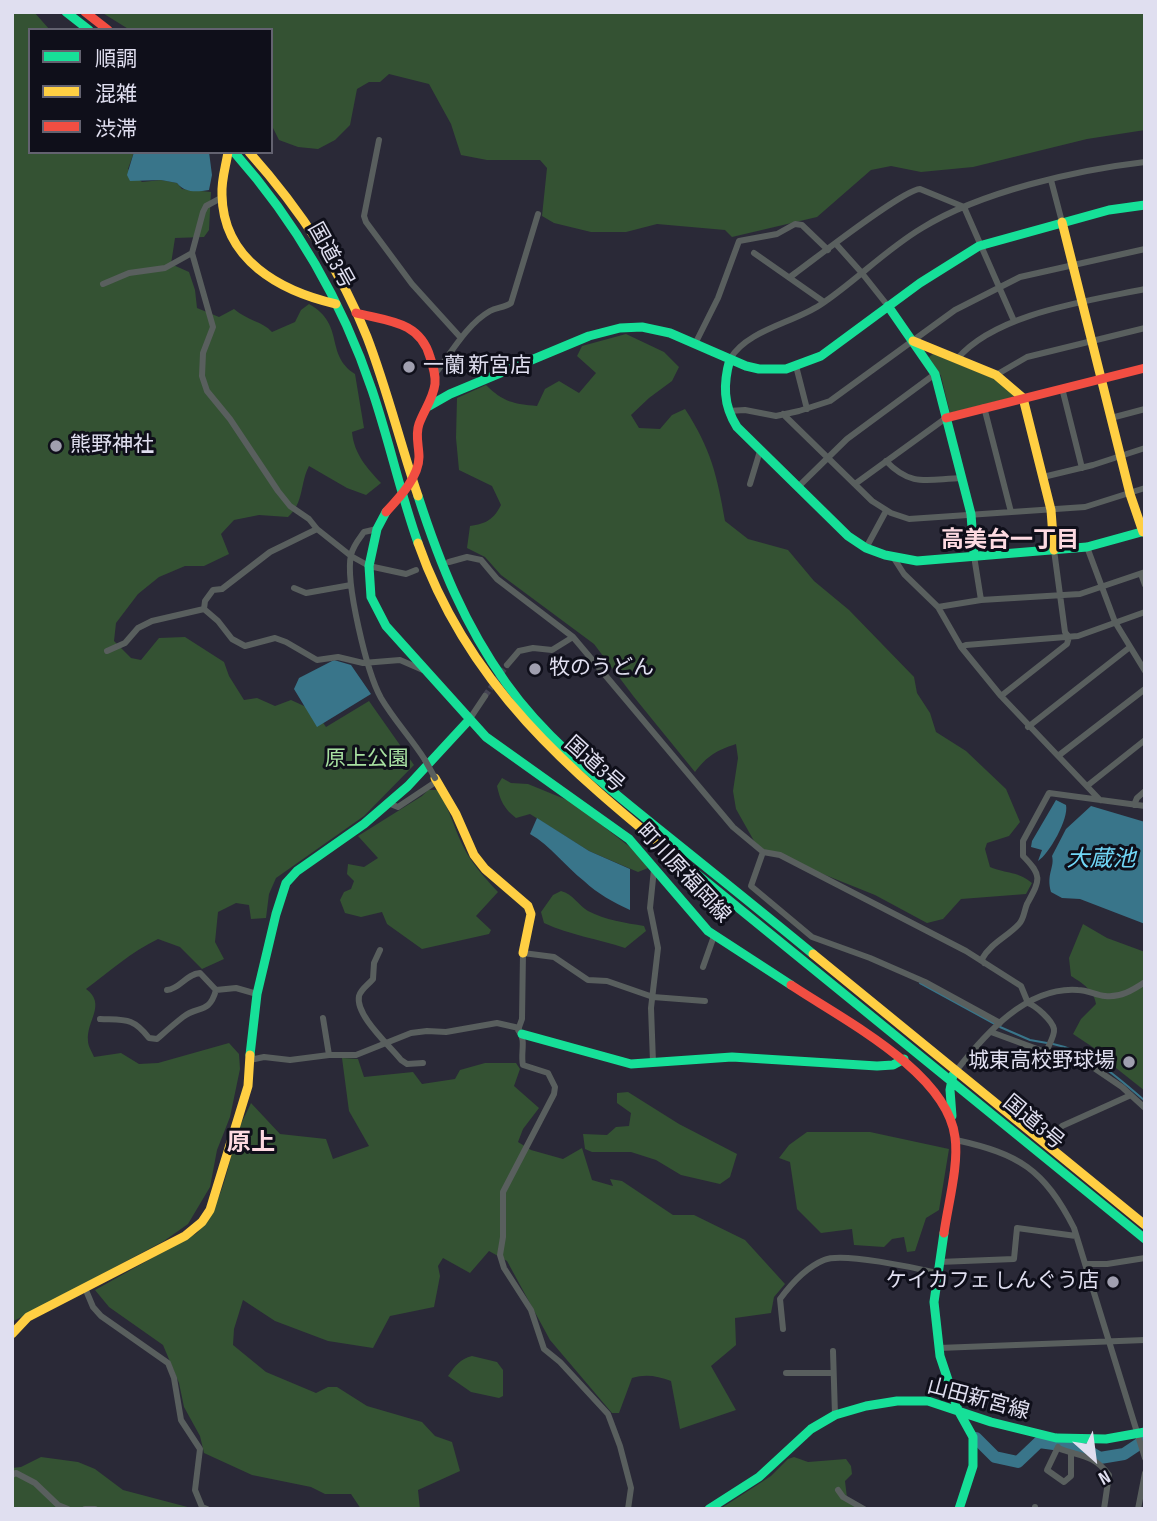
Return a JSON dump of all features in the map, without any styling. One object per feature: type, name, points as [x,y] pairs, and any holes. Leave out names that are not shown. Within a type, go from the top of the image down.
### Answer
[{"type":"main road","points":[[65,12],[86,28]]},
{"type":"main road","points":[[85,12],[105,28]]},
{"type":"main road","points":[[228,154],[221,198],[230,234],[245,260],[265,278],[316,300],[336,304]]},
{"type":"main road","name":"国道3号","points":[[236,154],[295,228],[336,304],[372,388],[402,494],[428,571],[451,618],[478,664],[537,735],[627,818],[953,1075],[1048,1144],[1145,1225]]},
{"type":"main road","name":"国道3号","points":[[251,154],[305,222],[356,313],[376,362],[447,580],[482,646],[524,705],[553,738],[622,799],[1145,1239]]},
{"type":"main road","points":[[429,406],[450,394],[589,336],[620,328],[652,329],[670,333],[760,369],[796,366],[821,356],[951,261],[979,246],[1109,210],[1145,205]]},
{"type":"main road","points":[[730,359],[724,395],[728,411],[737,428],[839,528],[866,548],[895,560],[918,561],[1087,547],[1144,531],[1130,494],[1062,222]]},
{"type":"main road","points":[[888,306],[934,374],[971,514],[974,556]]},
{"type":"main road","name":"町川原福岡線","points":[[356,313],[407,326],[419,334],[427,346],[435,374],[429,406],[419,424],[416,439],[419,458],[402,494],[385,513],[377,529],[369,566],[371,597],[380,617],[469,720],[505,752],[620,832],[714,936],[905,1059],[932,1089],[952,1118],[956,1140],[934,1302],[939,1348],[958,1410],[973,1437],[975,1450],[973,1466],[959,1509]]},
{"type":"main road","points":[[913,341],[996,375],[1023,398],[1051,510],[1054,550]]},
{"type":"main road","points":[[947,418],[1145,368]]},
{"type":"main road","points":[[12,1334],[28,1317],[185,1236],[206,1216],[248,1086],[257,994],[286,883],[388,803],[433,762],[469,720]]},
{"type":"main road","points":[[436,779],[456,814],[474,855],[485,869],[528,906],[531,914],[523,953]]},
{"type":"main road","points":[[521,1031],[631,1064],[732,1056],[877,1066],[893,1065],[905,1059]]},
{"type":"main road","points":[[952,1118],[953,1075]]},
{"type":"main road","name":"山田新宮線","points":[[709,1509],[759,1477],[811,1429],[835,1415],[866,1406],[897,1401],[928,1401],[1059,1443],[1106,1439],[1142,1432]]},
{"type":"street","points":[[379,140],[364,216],[366,222],[412,284],[461,338]]},
{"type":"street","points":[[730,359],[742,344],[824,302],[920,228],[964,206],[1002,192],[1051,180],[1145,162]]},
{"type":"street","points":[[1051,180],[1062,222]]},
{"type":"street","points":[[790,277],[894,201],[920,189],[964,206],[979,246],[1014,321]]},
{"type":"street","points":[[221,198],[206,206],[192,253],[213,327],[203,353],[202,376],[207,391],[230,419],[290,506],[351,556],[369,566],[406,574],[416,570]]},
{"type":"street","points":[[435,374],[461,338],[490,311],[505,308],[510,303],[538,214]]},
{"type":"street","points":[[695,344],[718,298],[739,241],[777,234],[795,224],[802,225],[828,250]]},
{"type":"street","points":[[836,244],[888,306]]},
{"type":"street","points":[[728,411],[745,410],[776,416],[807,409],[842,394],[956,310],[1020,277],[1145,249]]},
{"type":"street","points":[[103,284],[129,274],[165,268],[192,253]]},
{"type":"street","points":[[754,253],[824,302]]},
{"type":"street","points":[[957,359],[985,337],[1014,321],[1145,289]]},
{"type":"street","points":[[996,375],[1027,357],[1145,328]]},
{"type":"street","points":[[796,366],[807,409]]},
{"type":"street","points":[[798,487],[847,439],[934,374]]},
{"type":"street","points":[[1062,388],[1082,468]]},
{"type":"street","points":[[985,407],[1011,512]]},
{"type":"street","points":[[1111,418],[1145,409]]},
{"type":"street","points":[[783,414],[872,501],[886,511],[909,519],[1085,507],[1145,488]]},
{"type":"street","points":[[855,484],[947,418]]},
{"type":"street","points":[[1043,477],[1145,448]]},
{"type":"street","points":[[750,484],[761,451]]},
{"type":"street","points":[[886,461],[900,475],[914,480],[962,478]]},
{"type":"street","points":[[866,548],[886,511]]},
{"type":"street","points":[[204,609],[205,601],[213,590],[222,589],[270,552],[317,529]]},
{"type":"street","points":[[377,529],[364,532],[356,542],[351,556],[351,585],[368,663],[379,694],[436,779],[398,807],[388,803]]},
{"type":"street","points":[[1087,547],[1115,622],[1145,671]]},
{"type":"street","points":[[1054,550],[1065,632],[1069,637]]},
{"type":"street","points":[[449,562],[467,556],[481,560],[497,579],[573,637],[733,827],[763,852],[780,855],[947,941],[1021,986],[1028,1003],[1034,1005],[1053,1026],[1054,1031],[1046,1052]]},
{"type":"street","points":[[974,556],[981,600]]},
{"type":"street","points":[[895,560],[904,574],[938,607],[961,648],[1001,696],[1100,800]]},
{"type":"street","points":[[938,607],[981,600],[1080,594],[1143,573],[1145,585]]},
{"type":"street","points":[[294,588],[306,593],[351,585]]},
{"type":"street","points":[[107,651],[125,643],[138,628],[152,621],[204,609]]},
{"type":"street","points":[[204,609],[237,644],[245,646],[275,638],[317,660],[338,657],[368,663],[400,660],[424,670]]},
{"type":"street","points":[[961,648],[966,645],[1069,637],[1145,612]]},
{"type":"street","points":[[507,665],[519,651],[533,648],[552,650],[573,637]]},
{"type":"street","points":[[1001,696],[1067,643],[1069,637]]},
{"type":"street","points":[[1028,727],[1130,647]]},
{"type":"street","points":[[1058,757],[1145,689]]},
{"type":"street","points":[[469,720],[485,696]]},
{"type":"street","points":[[1087,786],[1145,740]]},
{"type":"street","points":[[1134,805],[1145,791]]},
{"type":"street","points":[[984,963],[982,959],[991,946],[1021,922],[1027,905],[1038,888],[1035,868],[1023,856],[1023,841],[1049,793],[1145,806]]},
{"type":"street","points":[[763,852],[751,886],[812,937],[925,982],[1000,1023]]},
{"type":"street","points":[[653,1062],[653,996],[658,948],[650,908],[654,868]]},
{"type":"street","points":[[703,967],[714,936]]},
{"type":"street","points":[[380,950],[374,963],[373,979],[362,990],[359,998],[359,1008],[401,1060],[407,1064],[423,1063]]},
{"type":"street","points":[[628,1509],[631,1488],[608,1414],[544,1349],[531,1310],[504,1268],[500,1255],[503,1237],[503,1192],[554,1094],[555,1087],[548,1073],[523,1065],[523,953],[554,957],[588,980],[607,981],[653,996],[705,1001]]},
{"type":"street","points":[[167,990],[190,975],[200,973],[216,990]]},
{"type":"street","points":[[953,1075],[975,1046],[1000,1023],[1039,996],[1079,990],[1107,997],[1131,992],[1145,982]]},
{"type":"street","points":[[216,990],[236,988],[257,994]]},
{"type":"street","points":[[100,1018],[131,1021],[138,1024],[149,1038],[156,1040],[184,1016],[206,1008],[213,1001],[216,990]]},
{"type":"street","points":[[323,1018],[330,1055]]},
{"type":"street","points":[[250,1060],[264,1057],[290,1060],[356,1055],[411,1033],[446,1032],[497,1023],[521,1031]]},
{"type":"street","points":[[991,1032],[1094,1068],[1145,1108]]},
{"type":"street","points":[[1048,1144],[1062,1126],[1131,1095]]},
{"type":"street","points":[[956,1140],[1003,1153],[1029,1168],[1060,1201],[1076,1236],[1108,1341],[1142,1432],[1145,1458]]},
{"type":"street","points":[[939,1262],[1014,1259],[1017,1228],[1076,1236]]},
{"type":"street","points":[[783,1329],[780,1299],[809,1269],[827,1258],[901,1265],[937,1273]]},
{"type":"street","points":[[1085,1264],[1108,1264],[1145,1258]]},
{"type":"street","points":[[85,1288],[93,1307],[101,1316],[168,1363],[172,1371],[181,1420],[200,1449],[195,1490],[202,1507],[207,1509]]},
{"type":"street","points":[[939,1348],[1145,1340]]},
{"type":"street","points":[[833,1351],[835,1415]]},
{"type":"street","points":[[786,1373],[833,1373]]},
{"type":"street","points":[[1070,1453],[1071,1476],[1065,1482],[1047,1469],[1059,1443],[1070,1453],[1080,1453],[1101,1465],[1109,1475],[1104,1509]]},
{"type":"street","points":[[12,1475],[16,1473],[35,1483],[58,1505],[68,1509]]},
{"type":"street","points":[[1138,1509],[1145,1474]]},
{"type":"street","points":[[838,1490],[843,1497],[864,1509]]},
{"type":"street","points":[[85,1509],[94,1509]]},
{"type":"green space","name":"原上公園","points":[[12,12],[34,12],[48,28],[28,28],[28,154],[133,154],[128,169],[142,182],[161,180],[177,183],[182,189],[211,192],[209,230],[204,237],[175,238],[171,264],[189,272],[197,308],[219,317],[234,309],[272,332],[295,322],[301,310],[309,304],[320,312],[332,330],[340,358],[355,374],[364,428],[352,432],[355,447],[366,466],[381,483],[366,495],[347,488],[309,466],[297,506],[288,517],[259,515],[234,520],[221,534],[229,554],[204,566],[185,566],[159,577],[138,594],[116,623],[114,641],[131,658],[141,660],[159,638],[185,637],[224,662],[244,700],[257,698],[275,706],[291,700],[315,711],[326,727],[369,701],[414,765],[364,816],[276,878],[269,894],[266,918],[251,919],[249,905],[236,903],[218,912],[215,942],[224,959],[202,969],[180,947],[158,939],[86,989],[95,1001],[88,1034],[89,1047],[94,1057],[121,1053],[139,1064],[158,1063],[229,1043],[239,1054],[240,1069],[230,1117],[217,1150],[210,1187],[188,1224],[164,1241],[12,1322]]},
{"type":"green space","points":[[101,12],[1145,12],[1145,130],[1087,139],[973,167],[921,172],[891,166],[871,170],[817,217],[732,237],[725,230],[657,224],[626,232],[591,232],[554,223],[542,216],[547,168],[540,160],[487,160],[461,155],[451,124],[429,84],[389,74],[380,82],[369,82],[357,89],[350,125],[335,140],[318,149],[298,147],[279,140],[273,128],[273,28],[127,28]]},
{"type":"green space","points":[[626,334],[664,352],[679,367],[672,381],[631,415],[639,428],[660,429],[672,415],[685,409],[712,463],[725,521],[748,539],[788,550],[814,581],[849,610],[914,677],[917,693],[930,713],[936,732],[966,751],[1006,789],[1020,822],[1009,836],[987,843],[985,849],[990,867],[1017,875],[1032,883],[1026,894],[961,899],[943,919],[927,923],[875,895],[758,848],[736,809],[733,791],[738,758],[736,744],[713,754],[695,772],[594,644],[501,575],[485,557],[467,548],[470,526],[489,520],[501,505],[492,486],[459,470],[456,438],[457,398],[486,385],[509,401],[537,406],[545,389],[559,381],[579,393],[596,373],[577,356],[582,346]]},
{"type":"green space","points":[[933,354],[997,380],[1014,394],[1013,397],[950,413],[941,376],[929,357]]},
{"type":"green space","points":[[502,778],[511,783],[528,784],[572,802],[635,851],[648,868],[638,872],[589,851],[530,814],[516,818],[506,808],[500,796],[497,786]]},
{"type":"green space","points":[[428,790],[437,790],[466,851],[478,870],[498,892],[476,916],[491,930],[489,934],[422,949],[387,924],[382,912],[361,917],[345,913],[340,900],[344,892],[351,889],[354,881],[347,874],[348,864],[364,867],[378,858],[358,836]]},
{"type":"green space","points":[[561,891],[584,909],[616,921],[644,926],[646,931],[625,948],[544,923],[541,912],[553,895]]},
{"type":"green space","points":[[1083,924],[1107,938],[1145,952],[1145,1091],[1116,1068],[1112,1057],[1073,1034],[1081,1019],[1096,1004],[1090,991],[1071,976],[1069,958]]},
{"type":"green space","points":[[342,1058],[358,1059],[364,1077],[413,1072],[422,1084],[455,1079],[460,1070],[485,1063],[516,1063],[520,1069],[514,1086],[539,1108],[523,1129],[518,1142],[531,1150],[563,1159],[582,1148],[592,1180],[613,1186],[610,1179],[622,1181],[673,1215],[694,1215],[745,1240],[785,1284],[774,1297],[771,1313],[735,1318],[736,1345],[711,1366],[736,1410],[680,1429],[671,1381],[647,1376],[632,1378],[619,1413],[612,1413],[550,1340],[507,1261],[489,1251],[470,1273],[443,1258],[438,1266],[440,1276],[434,1307],[390,1316],[373,1348],[328,1341],[275,1321],[243,1300],[234,1329],[233,1345],[266,1372],[316,1393],[328,1387],[337,1387],[367,1406],[422,1422],[435,1436],[452,1442],[460,1471],[418,1490],[420,1509],[361,1509],[351,1494],[325,1494],[311,1487],[252,1475],[204,1453],[200,1436],[184,1407],[179,1383],[163,1345],[109,1307],[95,1290],[197,1233],[218,1200],[237,1134],[251,1103],[280,1134],[326,1139],[333,1159],[369,1146],[349,1111]]},
{"type":"green space","points":[[628,1092],[679,1124],[737,1154],[730,1177],[720,1184],[681,1175],[656,1160],[631,1152],[592,1152],[585,1149],[583,1134],[607,1135],[616,1127],[629,1126],[631,1113],[617,1103],[617,1093]]},
{"type":"green space","points":[[807,1132],[870,1132],[949,1149],[939,1210],[926,1218],[915,1251],[907,1252],[904,1237],[892,1239],[884,1247],[854,1245],[852,1229],[821,1233],[797,1209],[790,1162],[779,1158],[789,1145]]},
{"type":"green space","points":[[472,1356],[497,1362],[503,1370],[503,1396],[499,1398],[471,1392],[448,1376],[458,1363]]},
{"type":"green space","points":[[41,1457],[78,1462],[95,1469],[123,1490],[195,1509],[12,1509],[12,1468],[21,1467]]},
{"type":"green space","points":[[794,1457],[808,1462],[846,1459],[852,1474],[845,1481],[847,1498],[859,1509],[720,1509],[771,1476],[788,1459]]},
{"type":"water","points":[[133,154],[209,154],[212,175],[209,190],[191,191],[177,183],[161,180],[130,181],[127,175]]},
{"type":"water","points":[[334,660],[351,665],[371,694],[317,727],[294,689],[299,678]]},
{"type":"water","points":[[1056,800],[1066,805],[1064,819],[1052,844],[1038,861],[1042,850],[1031,847],[1032,841]]},
{"type":"water","name":"大蔵池","points":[[1091,806],[1145,822],[1145,924],[1080,899],[1062,898],[1051,892],[1049,880],[1052,856],[1066,829]]},
{"type":"water","points":[[537,818],[589,851],[630,869],[630,910],[595,890],[545,844],[530,834]]},
{"type":"waterway","points":[[920,983],[995,1024]]},
{"type":"waterway","points":[[1000,1027],[1030,1040],[1047,1043]]},
{"type":"waterway","points":[[1053,1044],[1079,1052],[1091,1059],[1145,1101]]},
{"type":"waterway","points":[[976,1438],[995,1457],[1018,1462],[1039,1442],[1083,1448],[1100,1458],[1124,1454],[1145,1440]]},
{"type":"tunnel","points":[[485,696],[507,665]]},
{"type":"traffic: fast","points":[[66,12],[86,28]]},
{"type":"traffic: fast","points":[[236,154],[278,206],[332,294],[372,390],[418,543]]},
{"type":"traffic: fast","points":[[429,406],[450,394],[589,336],[620,328],[642,327],[670,333],[746,366],[786,369],[821,356],[920,283],[979,246],[1109,210],[1145,205]]},
{"type":"traffic: fast","points":[[888,306],[935,374],[971,514],[974,556]]},
{"type":"traffic: fast","points":[[730,359],[726,394],[729,411],[737,427],[848,536],[866,548],[917,561],[1087,547],[1145,531]]},
{"type":"traffic: fast","points":[[418,496],[444,569],[466,616],[491,661],[522,704],[558,743],[598,779],[813,954]]},
{"type":"traffic: fast","points":[[386,512],[377,529],[369,566],[371,597],[386,626],[486,737],[629,839],[708,931],[791,985]]},
{"type":"traffic: fast","points":[[250,1055],[257,994],[286,883],[297,871],[364,824],[408,786],[469,720]]},
{"type":"traffic: fast","points":[[682,862],[1145,1239]]},
{"type":"traffic: fast","points":[[522,1034],[631,1064],[732,1057],[877,1066],[893,1065],[904,1059]]},
{"type":"traffic: fast","points":[[952,1116],[950,1090],[953,1075]]},
{"type":"traffic: fast","points":[[944,1233],[934,1302],[940,1356],[958,1410],[973,1437],[973,1466],[959,1509]]},
{"type":"traffic: fast","points":[[709,1509],[759,1477],[811,1429],[835,1415],[866,1406],[897,1401],[928,1401],[991,1422],[1056,1438],[1106,1439],[1145,1432]]},
{"type":"traffic: slow","points":[[228,154],[222,189],[225,218],[232,238],[244,255],[276,281],[295,291],[336,304]]},
{"type":"traffic: slow","points":[[251,154],[316,239],[356,311],[374,357],[418,496]]},
{"type":"traffic: slow","points":[[1062,222],[1130,494],[1143,532]]},
{"type":"traffic: slow","points":[[913,341],[996,375],[1023,398],[1051,510],[1054,550]]},
{"type":"traffic: slow","points":[[418,543],[439,594],[464,640],[526,722],[600,793],[682,862]]},
{"type":"traffic: slow","points":[[435,778],[456,814],[474,855],[485,869],[528,906],[531,914],[523,953]]},
{"type":"traffic: slow","points":[[813,954],[1145,1225]]},
{"type":"traffic: slow","points":[[12,1334],[28,1317],[185,1236],[202,1222],[210,1210],[248,1086],[250,1055]]},
{"type":"traffic: jam","points":[[85,12],[105,28]]},
{"type":"traffic: jam","points":[[356,313],[401,324],[410,329],[425,345],[435,374],[432,395],[418,428],[419,457],[416,472],[386,512]]},
{"type":"traffic: jam","points":[[946,418],[1145,368]]},
{"type":"traffic: jam","points":[[791,985],[889,1049],[913,1069],[948,1113],[955,1137],[956,1160],[944,1233]]},
{"type":"place","name":"一蘭 新宮店","points":[[409,367]]},
{"type":"place","name":"熊野神社","points":[[56,446]]},
{"type":"place","name":"牧のうどん","points":[[535,669]]},
{"type":"place","name":"城東高校野球場","points":[[1129,1062]]},
{"type":"place","name":"ケイカフェ しんぐう店","points":[[1113,1282]]},
{"type":"district","name":"高美台一丁目","points":[[1010,541]]},
{"type":"district","name":"原上","points":[[251,1144]]}]
